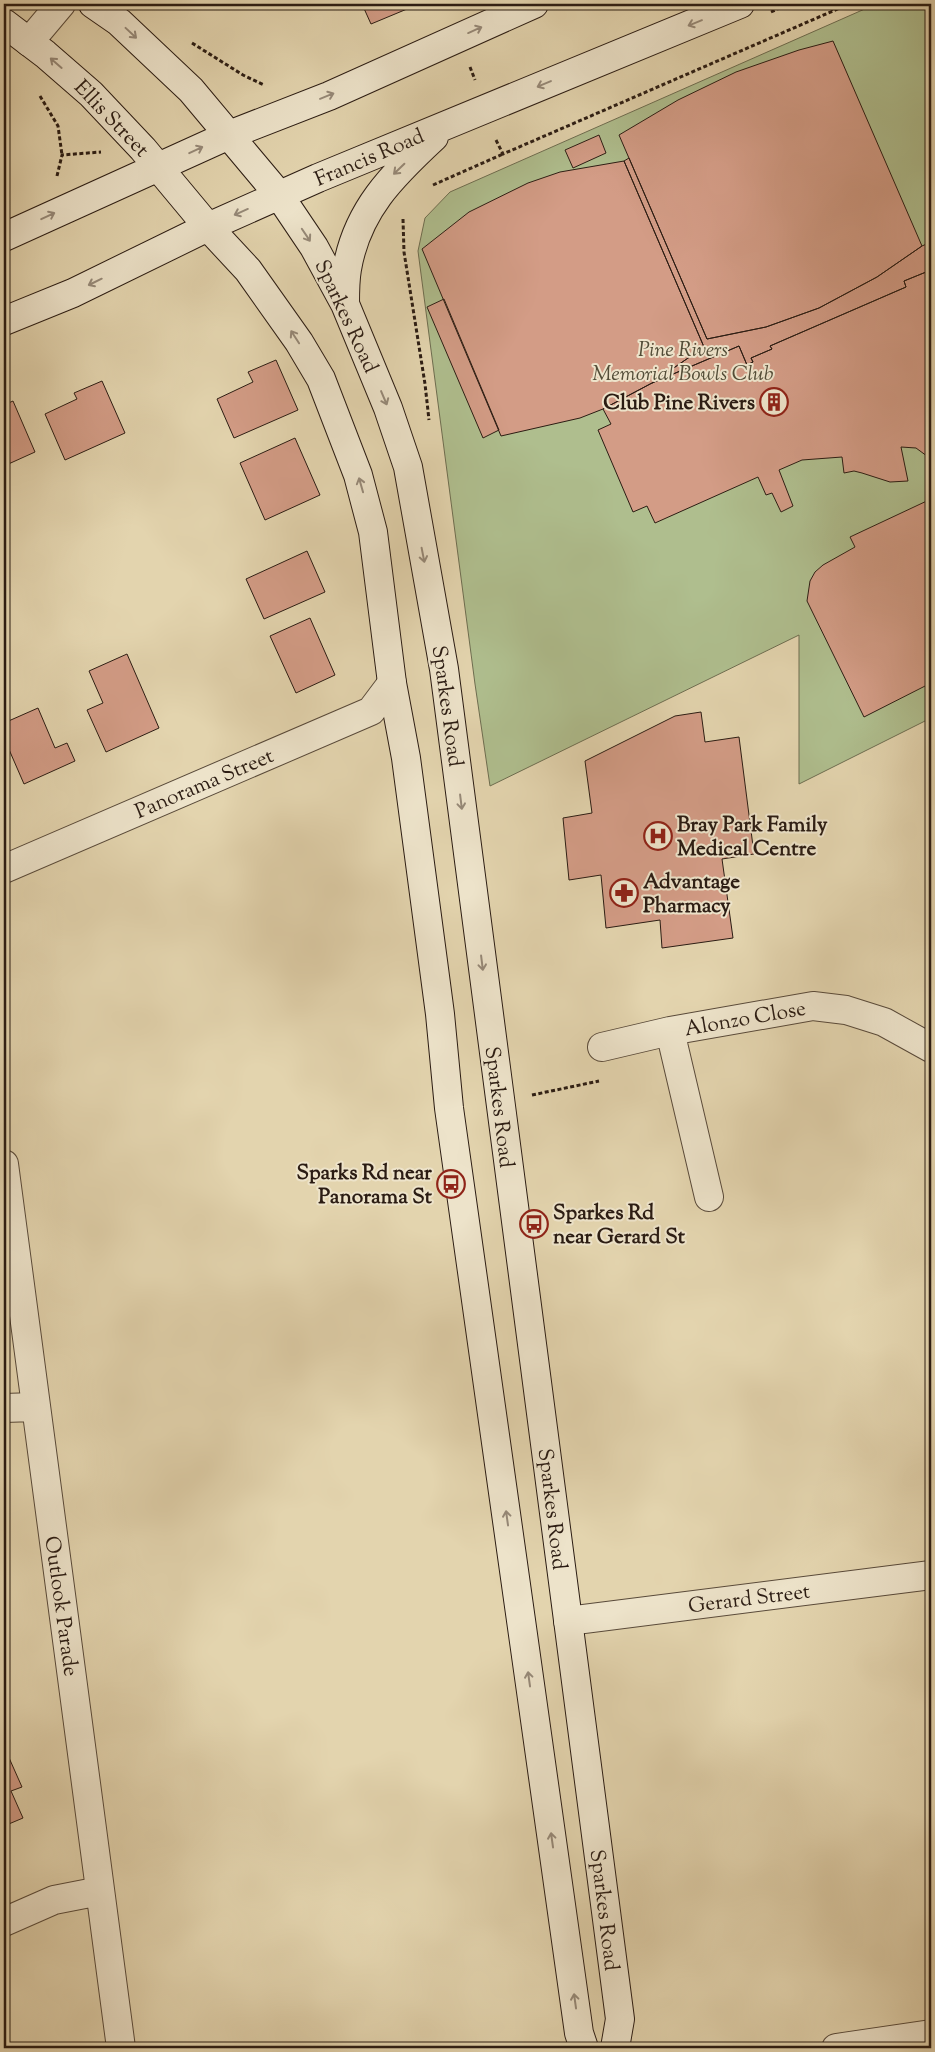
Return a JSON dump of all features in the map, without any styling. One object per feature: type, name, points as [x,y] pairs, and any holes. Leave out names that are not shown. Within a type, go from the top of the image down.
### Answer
[{"type":"street","points":[[29,42],[60,4]]},
{"type":"street","points":[[92,4],[119,22],[191,90],[279,195]]},
{"type":"street","points":[[4,237],[229,135],[329,96],[534,4]]},
{"type":"street","name":"Francis Road","points":[[4,321],[72,292],[279,195],[448,124],[751,10]]},
{"type":"street","name":"Ellis Street","points":[[4,23],[91,94],[158,167],[208,227]]},
{"type":"street","points":[[345,304],[346,271],[352,246],[364,216],[392,176],[448,124]]},
{"type":"street","name":"Sparkes Road","points":[[279,195],[314,247],[345,304],[388,408],[408,467],[444,669],[620,2018],[614,2048]]},
{"type":"street","name":"Sparkes Road","points":[[208,227],[248,270],[321,379],[358,475],[373,532],[392,683],[406,758],[440,1014],[449,1108],[579,2033],[584,2048]]},
{"type":"street","name":"Panorama Street","points":[[4,869],[371,711],[392,683]]},
{"type":"street","name":"Alonzo Close","points":[[602,1047],[670,1032],[813,1006],[846,1010],[884,1022],[931,1048]]},
{"type":"street","name":"Alonzo Close","points":[[670,1032],[709,1197]]},
{"type":"street","name":"Outlook Parade","points":[[4,1164],[121,2048]]},
{"type":"street","points":[[4,1408],[35,1408]]},
{"type":"street","name":"Gerard Street","points":[[568,1621],[931,1575]]},
{"type":"street","points":[[4,1922],[54,1900],[100,1891]]},
{"type":"street","points":[[836,2048],[931,2034]]},
{"type":"path","points":[[751,10],[788,4]]},
{"type":"path","points":[[829,4],[832,11]]},
{"type":"path","points":[[185,39],[243,75],[272,87]]},
{"type":"path","points":[[36,89],[58,126],[62,155]]},
{"type":"path","points":[[432,186],[503,154]]},
{"type":"path","points":[[405,213],[402,220],[404,252],[426,384],[430,429]]},
{"type":"path","points":[[500,1101],[604,1080]]},
{"type":"green space","name":"Pine Rivers Memorial Bowls Club","points":[[876,4],[931,4],[931,718],[799,784],[799,635],[490,786],[418,251],[425,218],[450,192]]},
{"type":"building","points":[[362,4],[419,4],[371,24]]},
{"type":"building","points":[[833,41],[922,246],[877,277],[819,308],[766,327],[707,339],[619,135],[678,100],[736,72],[799,50]]},
{"type":"building","points":[[599,135],[606,153],[573,168],[565,150]]},
{"type":"building","points":[[629,158],[707,339],[766,327],[819,308],[877,277],[922,246],[931,242],[931,270],[904,281],[906,287],[770,346],[772,349],[751,358],[753,362],[747,365],[739,346],[652,383],[704,347],[624,161]]},
{"type":"building","points":[[624,161],[704,347],[652,383],[603,409],[580,418],[501,436],[422,249],[469,212],[528,183],[560,172]]},
{"type":"building","name":"Club Pine Rivers","points":[[931,270],[931,459],[916,448],[901,447],[908,481],[890,482],[854,471],[844,473],[842,457],[802,460],[779,470],[793,506],[781,512],[772,493],[766,495],[758,477],[655,523],[647,506],[633,512],[598,430],[611,424],[603,409],[652,383],[739,346],[747,365],[753,362],[751,358],[772,349],[770,346],[906,287],[904,281]]},
{"type":"building","points":[[444,299],[499,430],[483,438],[427,307]]},
{"type":"building","points":[[276,360],[298,410],[234,438],[217,399],[253,382],[248,372]]},
{"type":"building","points":[[102,381],[125,433],[65,460],[45,414],[77,399],[74,393]]},
{"type":"building","points":[[13,401],[35,452],[4,466],[4,405]]},
{"type":"building","points":[[295,438],[320,495],[265,520],[240,463]]},
{"type":"building","points":[[931,499],[931,683],[864,717],[807,601],[810,581],[815,572],[823,565],[855,547],[850,537]]},
{"type":"building","points":[[307,551],[325,592],[264,619],[246,579]]},
{"type":"building","points":[[310,618],[335,675],[296,693],[270,636]]},
{"type":"building","points":[[127,654],[159,728],[106,752],[87,710],[103,703],[89,671]]},
{"type":"building","points":[[38,708],[55,748],[67,743],[75,761],[24,784],[4,738],[4,723]]},
{"type":"building","name":"Bray Park Family Medical Centre","points":[[701,712],[705,742],[739,737],[754,854],[722,859],[733,938],[662,948],[660,920],[606,928],[601,875],[569,880],[563,818],[592,813],[585,761],[675,716]]},
{"type":"building","points":[[6,1751],[22,1787],[11,1791],[23,1818],[4,1826],[4,1752]]},
{"type":"place","name":"Club Pine Rivers","points":[[774,402]]},
{"type":"place","name":"Bray Park Family Medical Centre","points":[[658,836]]},
{"type":"place","name":"Advantage Pharmacy","points":[[624,893]]},
{"type":"place","name":"Sparks Rd near Panorama St","points":[[451,1184]]},
{"type":"place","name":"Sparkes Rd near Gerard St","points":[[534,1224]]}]
